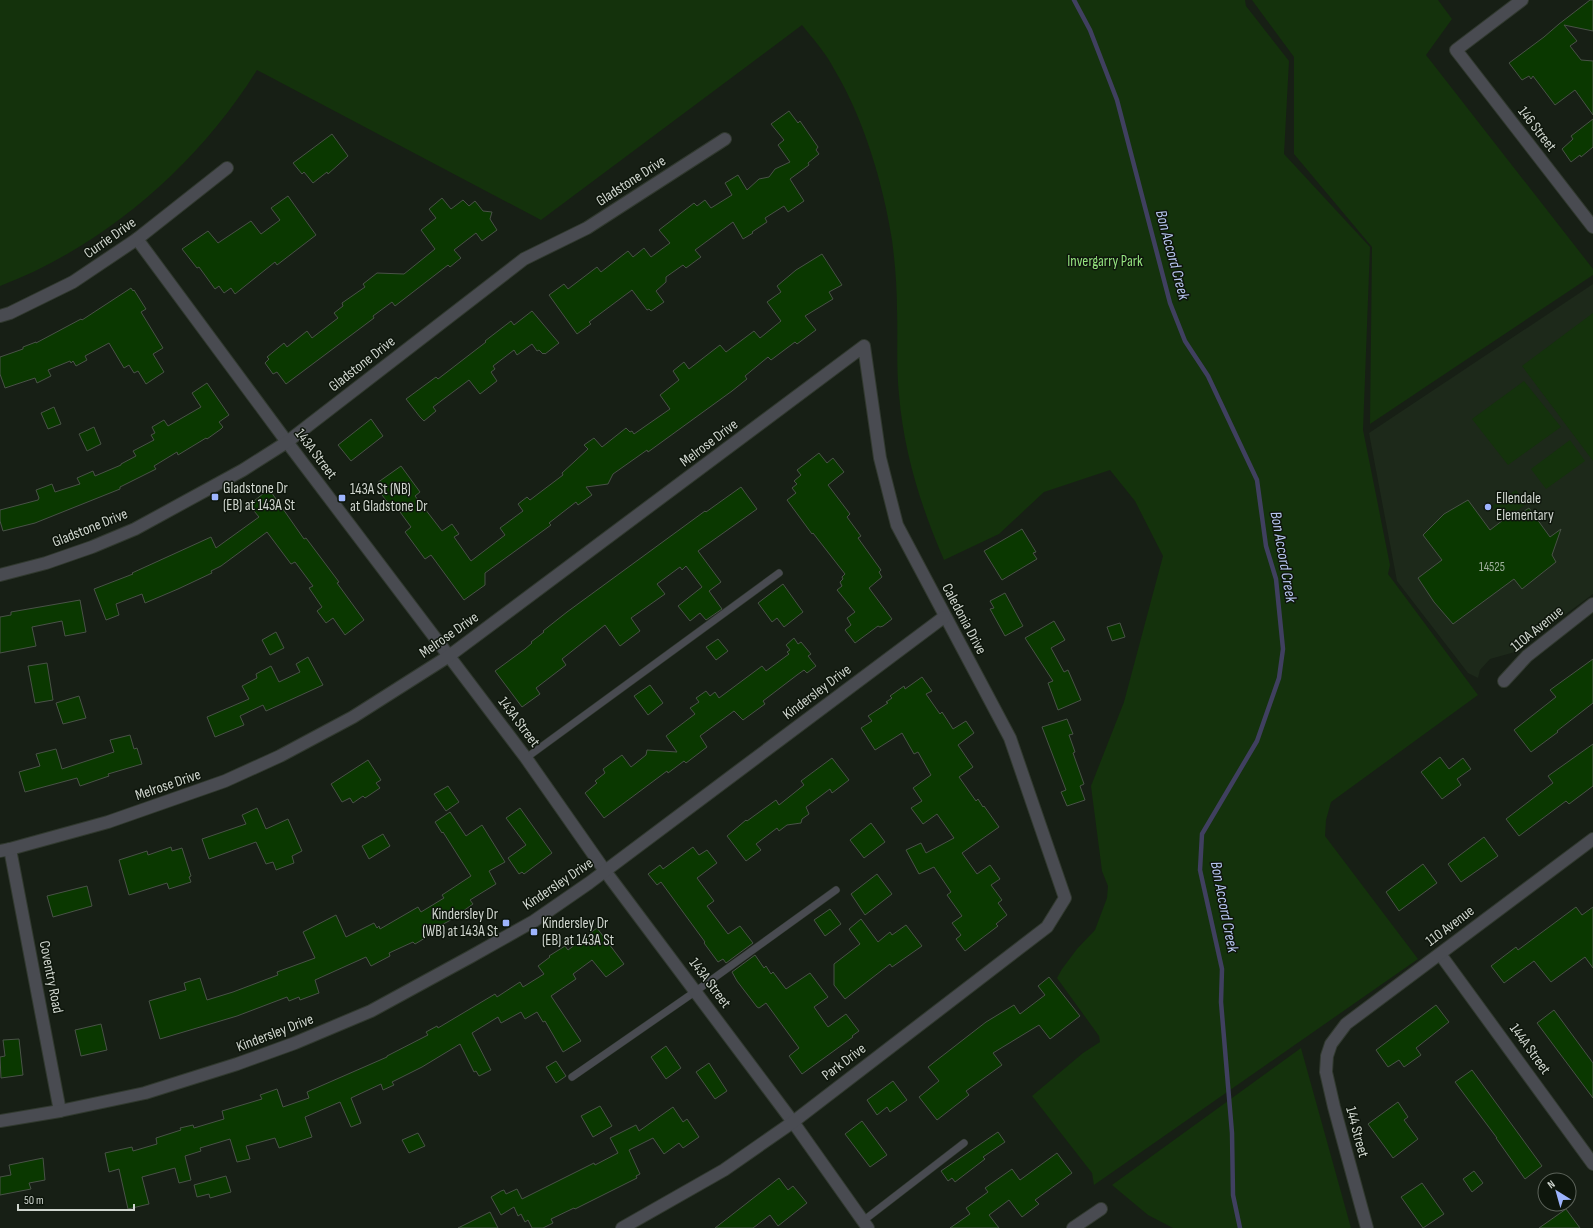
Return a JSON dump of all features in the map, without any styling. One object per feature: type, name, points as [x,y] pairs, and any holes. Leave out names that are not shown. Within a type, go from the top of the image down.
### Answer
[{"type":"street","name":"146 Street","points":[[1522,0],[1456,50],[1588,211],[1593,227]]},
{"type":"street","name":"Gladstone Drive","points":[[0,575],[53,561],[135,529],[243,470],[287,442],[524,259],[587,228],[725,139]]},
{"type":"street","name":"Currie Drive","points":[[0,316],[10,313],[73,282],[138,239],[227,168]]},
{"type":"street","name":"143A Street","points":[[138,239],[287,442],[526,758],[605,871],[793,1122],[866,1224]]},
{"type":"street","name":"Caledonia Drive","points":[[864,346],[880,458],[897,525],[944,617],[1010,738],[1065,898]]},
{"type":"street","name":"Melrose Drive","points":[[5,850],[108,822],[225,781],[280,756],[353,717],[449,656],[864,346]]},
{"type":"street","name":"110A Avenue","points":[[1504,681],[1527,656],[1593,604]]},
{"type":"street","name":"Kindersley Drive","points":[[0,1121],[60,1111],[145,1093],[237,1064],[296,1043],[371,1011],[534,921],[605,871],[944,617]]},
{"type":"street","name":"110 Avenue","points":[[1331,1044],[1346,1024],[1593,839]]},
{"type":"street","name":"Coventry Road","points":[[5,850],[60,1111]]},
{"type":"street","name":"Park Drive","points":[[622,1228],[724,1170],[793,1122],[1047,927],[1065,898]]},
{"type":"street","name":"144A Street","points":[[1440,954],[1593,1164]]},
{"type":"street","name":"144 Street","points":[[1331,1044],[1327,1056],[1326,1072],[1367,1228]]},
{"type":"street","points":[[1073,1228],[1101,1209]]},
{"type":"lane","points":[[526,758],[779,573]]},
{"type":"lane","points":[[572,1077],[696,991],[836,890]]},
{"type":"lane","points":[[866,1224],[964,1143]]},
{"type":"shaded area","name":"Ellendale Elementary","points":[[1593,284],[1593,594],[1515,652],[1490,659],[1480,670],[1478,678],[1468,673],[1397,581],[1369,433]]},
{"type":"green space","name":"Invergarry Park","points":[[0,0],[1245,0],[1246,6],[1289,61],[1284,154],[1370,247],[1363,430],[1390,565],[1388,574],[1478,695],[1331,802],[1326,820],[1325,836],[1418,959],[1094,1185],[1092,1173],[1032,1096],[1083,1053],[1100,1042],[1099,1036],[1057,978],[1077,949],[1095,930],[1107,898],[1108,886],[1102,871],[1091,786],[1124,702],[1163,556],[1135,501],[1110,470],[1044,492],[999,534],[944,560],[921,500],[909,459],[901,417],[897,363],[897,293],[894,257],[888,218],[878,174],[863,130],[845,88],[827,57],[802,25],[541,220],[257,70],[233,105],[207,138],[177,170],[146,199],[112,225],[76,249],[39,269],[0,286]]},
{"type":"green space","points":[[1252,0],[1438,0],[1452,19],[1426,55],[1593,269],[1593,275],[1370,424],[1372,247],[1294,154],[1294,57]]},
{"type":"green space","points":[[1593,313],[1593,461],[1522,366]]},
{"type":"green space","points":[[1524,381],[1561,427],[1508,465],[1472,419]]},
{"type":"green space","points":[[1570,440],[1585,461],[1546,489],[1531,469]]},
{"type":"green space","points":[[1516,490],[1526,504],[1503,522],[1492,506]]},
{"type":"green space","points":[[1301,1048],[1351,1228],[1173,1228],[1148,1215],[1112,1185]]},
{"type":"building","points":[[1590,0],[1593,0],[1593,31],[1564,25],[1577,41],[1570,46],[1581,60],[1593,61],[1593,115],[1575,90],[1555,105],[1533,76],[1531,79],[1529,76],[1522,80],[1509,63]]},
{"type":"building","points":[[789,111],[798,123],[800,121],[818,147],[816,150],[819,154],[808,163],[809,165],[790,179],[804,201],[788,212],[784,206],[765,218],[767,222],[743,239],[733,222],[695,250],[701,257],[686,268],[683,265],[666,277],[666,282],[656,291],[664,302],[651,311],[649,309],[647,310],[632,290],[589,322],[591,324],[577,334],[549,295],[564,284],[568,289],[597,267],[601,272],[628,251],[633,257],[644,248],[651,257],[670,243],[659,230],[694,203],[697,206],[705,200],[711,208],[732,195],[725,183],[738,175],[747,190],[759,179],[769,177],[775,169],[790,162],[778,145],[784,140],[771,124]]},
{"type":"building","points":[[1593,119],[1593,147],[1581,157],[1580,155],[1571,162],[1562,149],[1573,139],[1571,136]]},
{"type":"building","points":[[332,134],[348,156],[328,174],[327,172],[313,183],[304,172],[302,174],[293,163]]},
{"type":"building","points":[[288,196],[316,235],[277,265],[275,262],[235,294],[231,288],[224,293],[219,286],[215,289],[199,267],[197,268],[182,249],[208,231],[218,243],[251,221],[261,234],[280,220],[271,208]]},
{"type":"building","points":[[442,198],[451,209],[463,200],[469,206],[475,201],[483,211],[492,212],[490,219],[497,230],[482,241],[476,233],[454,250],[461,258],[450,267],[448,265],[395,306],[392,302],[373,316],[374,318],[286,384],[277,372],[273,374],[265,363],[269,359],[267,357],[284,343],[287,347],[307,331],[312,338],[338,318],[334,313],[343,306],[342,303],[365,287],[363,284],[377,273],[404,274],[435,249],[421,230],[436,218],[429,209]]},
{"type":"building","points":[[822,254],[842,285],[829,292],[833,299],[805,316],[816,330],[797,344],[795,342],[771,360],[768,357],[745,376],[747,379],[732,391],[648,452],[647,450],[613,474],[608,484],[586,487],[592,495],[578,505],[576,502],[549,523],[551,525],[485,573],[485,585],[464,600],[431,555],[425,559],[405,532],[411,527],[392,501],[389,504],[378,490],[381,488],[377,483],[401,466],[420,492],[415,496],[442,531],[452,524],[459,534],[454,537],[471,561],[505,535],[500,528],[523,511],[518,504],[527,497],[530,500],[563,475],[562,473],[588,449],[584,445],[594,438],[602,447],[626,428],[634,434],[670,409],[660,395],[679,380],[673,371],[684,362],[689,369],[720,345],[726,352],[754,331],[760,338],[781,321],[767,302],[781,292],[777,286],[796,270]]},
{"type":"building","points":[[131,288],[133,291],[134,290],[146,309],[141,312],[163,348],[153,354],[164,372],[146,384],[138,371],[134,373],[129,365],[124,368],[109,343],[85,356],[87,360],[76,366],[73,361],[71,363],[70,361],[48,370],[51,376],[37,383],[35,378],[5,388],[0,374],[0,357],[23,349],[23,347],[36,343],[81,319],[82,320]]},
{"type":"building","points":[[532,311],[559,343],[545,354],[539,350],[537,351],[532,344],[517,355],[514,350],[493,366],[495,369],[491,372],[497,381],[480,394],[469,380],[433,407],[436,411],[424,421],[420,417],[406,399],[436,377],[438,379],[511,321],[514,325]]},
{"type":"building","points":[[207,383],[229,415],[219,422],[223,427],[221,429],[207,439],[206,438],[178,455],[177,452],[154,466],[156,469],[120,487],[120,489],[35,523],[3,531],[0,521],[0,510],[38,500],[39,498],[36,490],[52,484],[55,492],[80,484],[77,478],[93,471],[95,476],[121,465],[136,456],[133,451],[154,440],[151,435],[155,433],[152,427],[164,420],[168,426],[201,407],[192,393]]},
{"type":"building","points":[[54,407],[61,424],[48,429],[41,413]]},
{"type":"building","points":[[371,419],[383,436],[351,461],[338,445]]},
{"type":"building","points":[[94,427],[101,444],[87,451],[79,434]]},
{"type":"building","points":[[819,453],[827,463],[833,458],[844,472],[828,485],[850,514],[847,517],[861,536],[858,538],[881,570],[879,572],[882,577],[869,588],[892,619],[883,626],[878,626],[855,643],[845,630],[851,625],[847,618],[855,612],[837,590],[842,586],[840,582],[845,574],[813,533],[812,534],[787,500],[796,493],[792,488],[797,484],[794,481],[801,475],[797,470]]},
{"type":"building","points":[[741,487],[757,509],[698,551],[721,582],[709,591],[722,609],[706,620],[700,613],[690,621],[678,606],[702,587],[686,566],[682,570],[680,567],[657,584],[665,594],[631,618],[640,631],[620,646],[605,625],[562,659],[566,665],[536,688],[540,694],[522,707],[495,671],[525,649],[532,643],[531,642],[544,632],[543,631],[567,612],[705,511],[706,512]]},
{"type":"building","points":[[269,489],[304,539],[306,538],[339,582],[337,583],[364,620],[345,635],[333,618],[326,623],[317,611],[322,607],[309,588],[313,586],[295,562],[291,564],[267,532],[221,566],[211,571],[212,573],[145,603],[142,594],[116,604],[119,615],[106,620],[94,589],[133,574],[132,573],[211,537],[216,548],[259,517],[249,505]]},
{"type":"building","name":"Ellendale Elementary","points":[[1468,500],[1490,530],[1515,511],[1518,515],[1529,508],[1550,537],[1561,529],[1552,555],[1556,562],[1522,589],[1514,579],[1453,624],[1434,602],[1418,578],[1442,560],[1423,535],[1444,514]]},
{"type":"building","points":[[1022,529],[1036,552],[1033,553],[1037,559],[1002,580],[984,551]]},
{"type":"building","points":[[783,584],[803,612],[784,627],[777,618],[772,622],[758,603]]},
{"type":"building","points":[[1005,593],[1023,626],[1005,636],[990,609],[994,608],[990,601]]},
{"type":"building","points":[[80,600],[86,632],[65,636],[62,621],[32,627],[36,646],[0,653],[0,617],[11,615],[11,612]]},
{"type":"building","points":[[1054,621],[1065,640],[1051,648],[1064,672],[1068,670],[1081,700],[1058,710],[1048,683],[1053,681],[1025,638]]},
{"type":"building","points":[[1120,623],[1125,637],[1112,641],[1107,627]]},
{"type":"building","points":[[276,632],[284,648],[270,655],[262,640]]},
{"type":"building","points":[[794,638],[798,644],[801,642],[811,654],[808,656],[816,666],[807,673],[804,670],[797,675],[763,701],[765,704],[743,720],[734,711],[700,736],[707,747],[686,763],[684,761],[668,773],[667,771],[604,818],[585,793],[597,783],[595,781],[605,773],[603,769],[622,755],[631,767],[646,755],[647,750],[677,752],[666,736],[695,714],[690,708],[699,702],[696,698],[706,691],[710,696],[715,692],[719,698],[762,666],[766,671],[789,654],[787,652],[790,650],[786,645]]},
{"type":"building","points":[[718,639],[728,651],[716,660],[706,647]]},
{"type":"building","points":[[308,657],[323,685],[266,711],[263,705],[240,716],[244,725],[215,737],[207,717],[249,699],[242,686],[257,678],[256,674],[271,666],[279,682],[300,672],[296,664]]},
{"type":"building","points":[[1593,659],[1593,703],[1531,752],[1514,730],[1556,697],[1550,690]]},
{"type":"building","points":[[47,663],[53,700],[35,703],[28,666]]},
{"type":"building","points":[[922,677],[932,691],[926,694],[940,714],[942,712],[953,729],[966,721],[974,733],[958,745],[973,767],[959,777],[976,801],[978,799],[999,827],[962,853],[977,874],[990,865],[1000,879],[991,885],[1002,900],[998,903],[1007,915],[996,924],[998,926],[965,951],[956,939],[961,935],[952,923],[962,916],[947,895],[951,892],[934,867],[919,874],[906,850],[921,843],[926,853],[954,838],[937,814],[923,824],[911,808],[922,801],[913,788],[931,775],[918,752],[914,754],[902,733],[875,750],[861,728],[872,721],[868,716],[888,703],[886,702],[892,698],[890,696],[904,686],[905,689]]},
{"type":"building","points":[[650,685],[663,703],[648,715],[634,696]]},
{"type":"building","points":[[79,696],[86,718],[63,724],[56,703]]},
{"type":"building","points":[[1067,719],[1073,734],[1069,735],[1075,752],[1073,753],[1084,784],[1080,786],[1085,800],[1067,806],[1061,792],[1066,790],[1042,727]]},
{"type":"building","points":[[130,735],[134,749],[137,748],[142,764],[108,774],[109,776],[80,786],[77,778],[25,792],[19,772],[40,766],[36,754],[56,749],[62,769],[114,752],[110,740]]},
{"type":"building","points":[[1593,744],[1593,786],[1569,804],[1566,801],[1519,836],[1506,819],[1553,783],[1548,776]]},
{"type":"building","points":[[1440,757],[1449,769],[1463,758],[1471,769],[1457,779],[1461,785],[1442,799],[1421,772]]},
{"type":"building","points":[[832,758],[849,780],[832,793],[830,789],[806,807],[809,814],[802,819],[801,823],[787,825],[779,831],[777,828],[756,844],[761,850],[746,861],[727,836],[746,820],[747,821],[776,800],[779,805],[804,785],[801,781]]},
{"type":"building","points":[[368,760],[381,780],[376,783],[380,788],[365,798],[363,796],[353,803],[350,798],[342,802],[331,784]]},
{"type":"building","points":[[448,786],[459,802],[446,811],[434,794]]},
{"type":"building","points":[[257,808],[266,829],[288,819],[302,851],[292,856],[294,863],[276,870],[273,862],[266,864],[256,842],[209,859],[202,839],[246,824],[242,815]]},
{"type":"building","points":[[520,808],[552,853],[524,874],[522,872],[519,874],[508,858],[526,845],[506,818]]},
{"type":"building","points":[[450,812],[466,836],[482,825],[505,862],[489,871],[496,884],[470,900],[473,904],[449,921],[428,932],[430,935],[415,944],[413,942],[389,953],[390,956],[371,966],[366,957],[315,980],[319,993],[300,1000],[299,997],[289,1001],[287,997],[237,1016],[160,1039],[149,1001],[186,990],[184,983],[200,978],[207,1000],[233,992],[278,975],[277,972],[315,958],[303,932],[336,915],[346,937],[374,923],[377,928],[379,926],[380,929],[418,907],[421,912],[444,898],[442,895],[471,876],[435,822]]},
{"type":"building","points":[[871,823],[885,842],[864,858],[850,840]]},
{"type":"building","points":[[383,834],[390,846],[369,859],[362,846]]},
{"type":"building","points":[[1484,837],[1498,856],[1461,882],[1448,864]]},
{"type":"building","points":[[171,847],[172,851],[182,848],[191,876],[189,877],[191,882],[169,889],[167,883],[129,895],[119,860],[147,851],[148,855]]},
{"type":"building","points":[[693,847],[699,855],[707,850],[717,863],[697,878],[714,901],[707,906],[728,934],[740,926],[753,943],[726,963],[723,959],[718,962],[661,882],[657,885],[648,874],[660,865],[663,869]]},
{"type":"building","points":[[1423,864],[1437,883],[1399,911],[1386,892]]},
{"type":"building","points":[[877,874],[892,894],[865,915],[851,894]]},
{"type":"building","points":[[87,886],[92,906],[53,917],[47,896]]},
{"type":"building","points":[[1576,907],[1582,915],[1593,907],[1593,968],[1585,957],[1551,982],[1534,961],[1504,983],[1491,966],[1516,947],[1518,950]]},
{"type":"building","points":[[830,909],[841,924],[825,936],[814,920]]},
{"type":"building","points":[[861,919],[878,942],[890,932],[892,935],[906,925],[922,946],[892,967],[890,964],[845,999],[834,985],[834,964],[860,944],[849,929]]},
{"type":"building","points":[[597,928],[624,964],[606,977],[592,960],[573,974],[576,979],[551,996],[581,1041],[563,1052],[545,1021],[543,1022],[537,1012],[525,1019],[521,1012],[501,1023],[498,1017],[472,1033],[491,1070],[479,1076],[476,1071],[474,1072],[460,1044],[422,1067],[392,1082],[394,1085],[383,1090],[381,1084],[351,1098],[361,1123],[351,1127],[340,1102],[305,1117],[312,1137],[279,1148],[275,1138],[246,1146],[250,1159],[237,1162],[230,1139],[200,1148],[201,1151],[185,1156],[191,1180],[179,1183],[175,1168],[142,1177],[149,1204],[128,1209],[119,1169],[109,1172],[105,1153],[132,1147],[133,1151],[157,1144],[156,1138],[181,1130],[180,1128],[193,1125],[194,1128],[224,1119],[222,1111],[262,1099],[260,1095],[277,1089],[283,1107],[309,1098],[307,1092],[387,1057],[428,1035],[426,1032],[437,1026],[438,1028],[495,994],[497,997],[520,982],[523,987],[544,974],[538,966],[550,957],[549,956],[565,946],[568,950]]},
{"type":"building","points":[[755,955],[764,968],[766,966],[771,974],[773,972],[786,989],[810,973],[828,997],[814,1007],[828,1027],[846,1014],[859,1031],[802,1074],[789,1056],[799,1048],[766,1003],[759,1008],[757,1007],[732,972]]},
{"type":"building","points":[[1049,977],[1080,1016],[1050,1039],[1039,1025],[993,1053],[1002,1065],[966,1091],[969,1095],[937,1120],[919,1097],[939,1081],[928,1067],[986,1022],[1014,1005],[1020,1014],[1045,995],[1038,986]]},
{"type":"building","points":[[1436,1005],[1449,1022],[1416,1048],[1421,1055],[1404,1067],[1399,1060],[1388,1067],[1376,1050]]},
{"type":"building","points":[[1554,1010],[1593,1063],[1593,1098],[1537,1023]]},
{"type":"building","points":[[101,1024],[107,1050],[81,1056],[75,1030]]},
{"type":"building","points":[[19,1039],[23,1075],[1,1078],[0,1057],[5,1056],[3,1040]]},
{"type":"building","points":[[666,1046],[681,1068],[666,1079],[651,1057]]},
{"type":"building","points":[[556,1061],[566,1076],[556,1083],[546,1067]]},
{"type":"building","points":[[709,1063],[727,1091],[715,1099],[696,1072]]},
{"type":"building","points":[[1472,1070],[1542,1166],[1525,1179],[1497,1138],[1455,1082]]},
{"type":"building","points":[[893,1081],[907,1100],[890,1112],[887,1107],[877,1115],[867,1100]]},
{"type":"building","points":[[1398,1102],[1408,1117],[1404,1120],[1418,1139],[1393,1158],[1368,1124]]},
{"type":"building","points":[[600,1106],[612,1126],[593,1137],[581,1116]]},
{"type":"building","points":[[673,1107],[683,1122],[687,1119],[699,1137],[683,1148],[679,1143],[664,1154],[653,1138],[629,1150],[640,1174],[636,1176],[637,1178],[575,1209],[574,1208],[551,1219],[553,1223],[543,1228],[532,1228],[528,1220],[525,1222],[521,1214],[518,1216],[514,1207],[501,1215],[491,1197],[504,1190],[506,1194],[517,1189],[522,1199],[594,1163],[595,1165],[618,1153],[610,1138],[636,1125],[639,1131]]},
{"type":"building","points":[[862,1121],[887,1155],[870,1167],[845,1134]]},
{"type":"building","points":[[998,1132],[1005,1142],[983,1157],[985,1159],[955,1182],[952,1178],[948,1181],[941,1171]]},
{"type":"building","points":[[418,1133],[425,1146],[409,1153],[402,1140]]},
{"type":"building","points":[[1057,1153],[1072,1173],[1035,1200],[1039,1204],[1022,1217],[1009,1200],[989,1215],[999,1228],[950,1228],[970,1214],[966,1208],[988,1192],[985,1188],[1012,1169],[1020,1180]]},
{"type":"building","points":[[43,1158],[45,1180],[29,1183],[31,1189],[0,1195],[0,1177],[11,1175],[9,1165]]},
{"type":"building","points":[[1474,1171],[1483,1183],[1472,1192],[1463,1179]]},
{"type":"building","points":[[226,1176],[231,1192],[210,1198],[209,1194],[197,1197],[194,1185]]},
{"type":"building","points":[[779,1178],[788,1190],[793,1186],[807,1203],[778,1226],[770,1215],[753,1228],[715,1228]]},
{"type":"building","points":[[1422,1183],[1444,1214],[1423,1228],[1401,1197]]},
{"type":"building","points":[[490,1212],[498,1228],[458,1228]]},
{"type":"building","points":[[1562,1212],[1568,1212],[1580,1228],[1539,1228]]},
{"type":"waterway","name":"Bon Accord Creek","points":[[1074,0],[1090,30],[1117,100],[1170,303],[1185,341],[1208,376],[1257,480],[1266,546],[1276,579],[1283,649],[1279,678],[1257,741],[1202,834],[1200,870],[1222,969],[1221,1002],[1232,1133],[1233,1195],[1240,1228]]},
{"type":"place","name":"Gladstone Dr (EB) at 143A St","points":[[215,497]]},
{"type":"place","name":"143A St (NB) at Gladstone Dr","points":[[342,498]]},
{"type":"place","name":"Ellendale Elementary","points":[[1488,507]]},
{"type":"place","name":"Kindersley Dr (WB) at 143A St","points":[[506,923]]},
{"type":"place","name":"Kindersley Dr (EB) at 143A St","points":[[534,932]]}]
